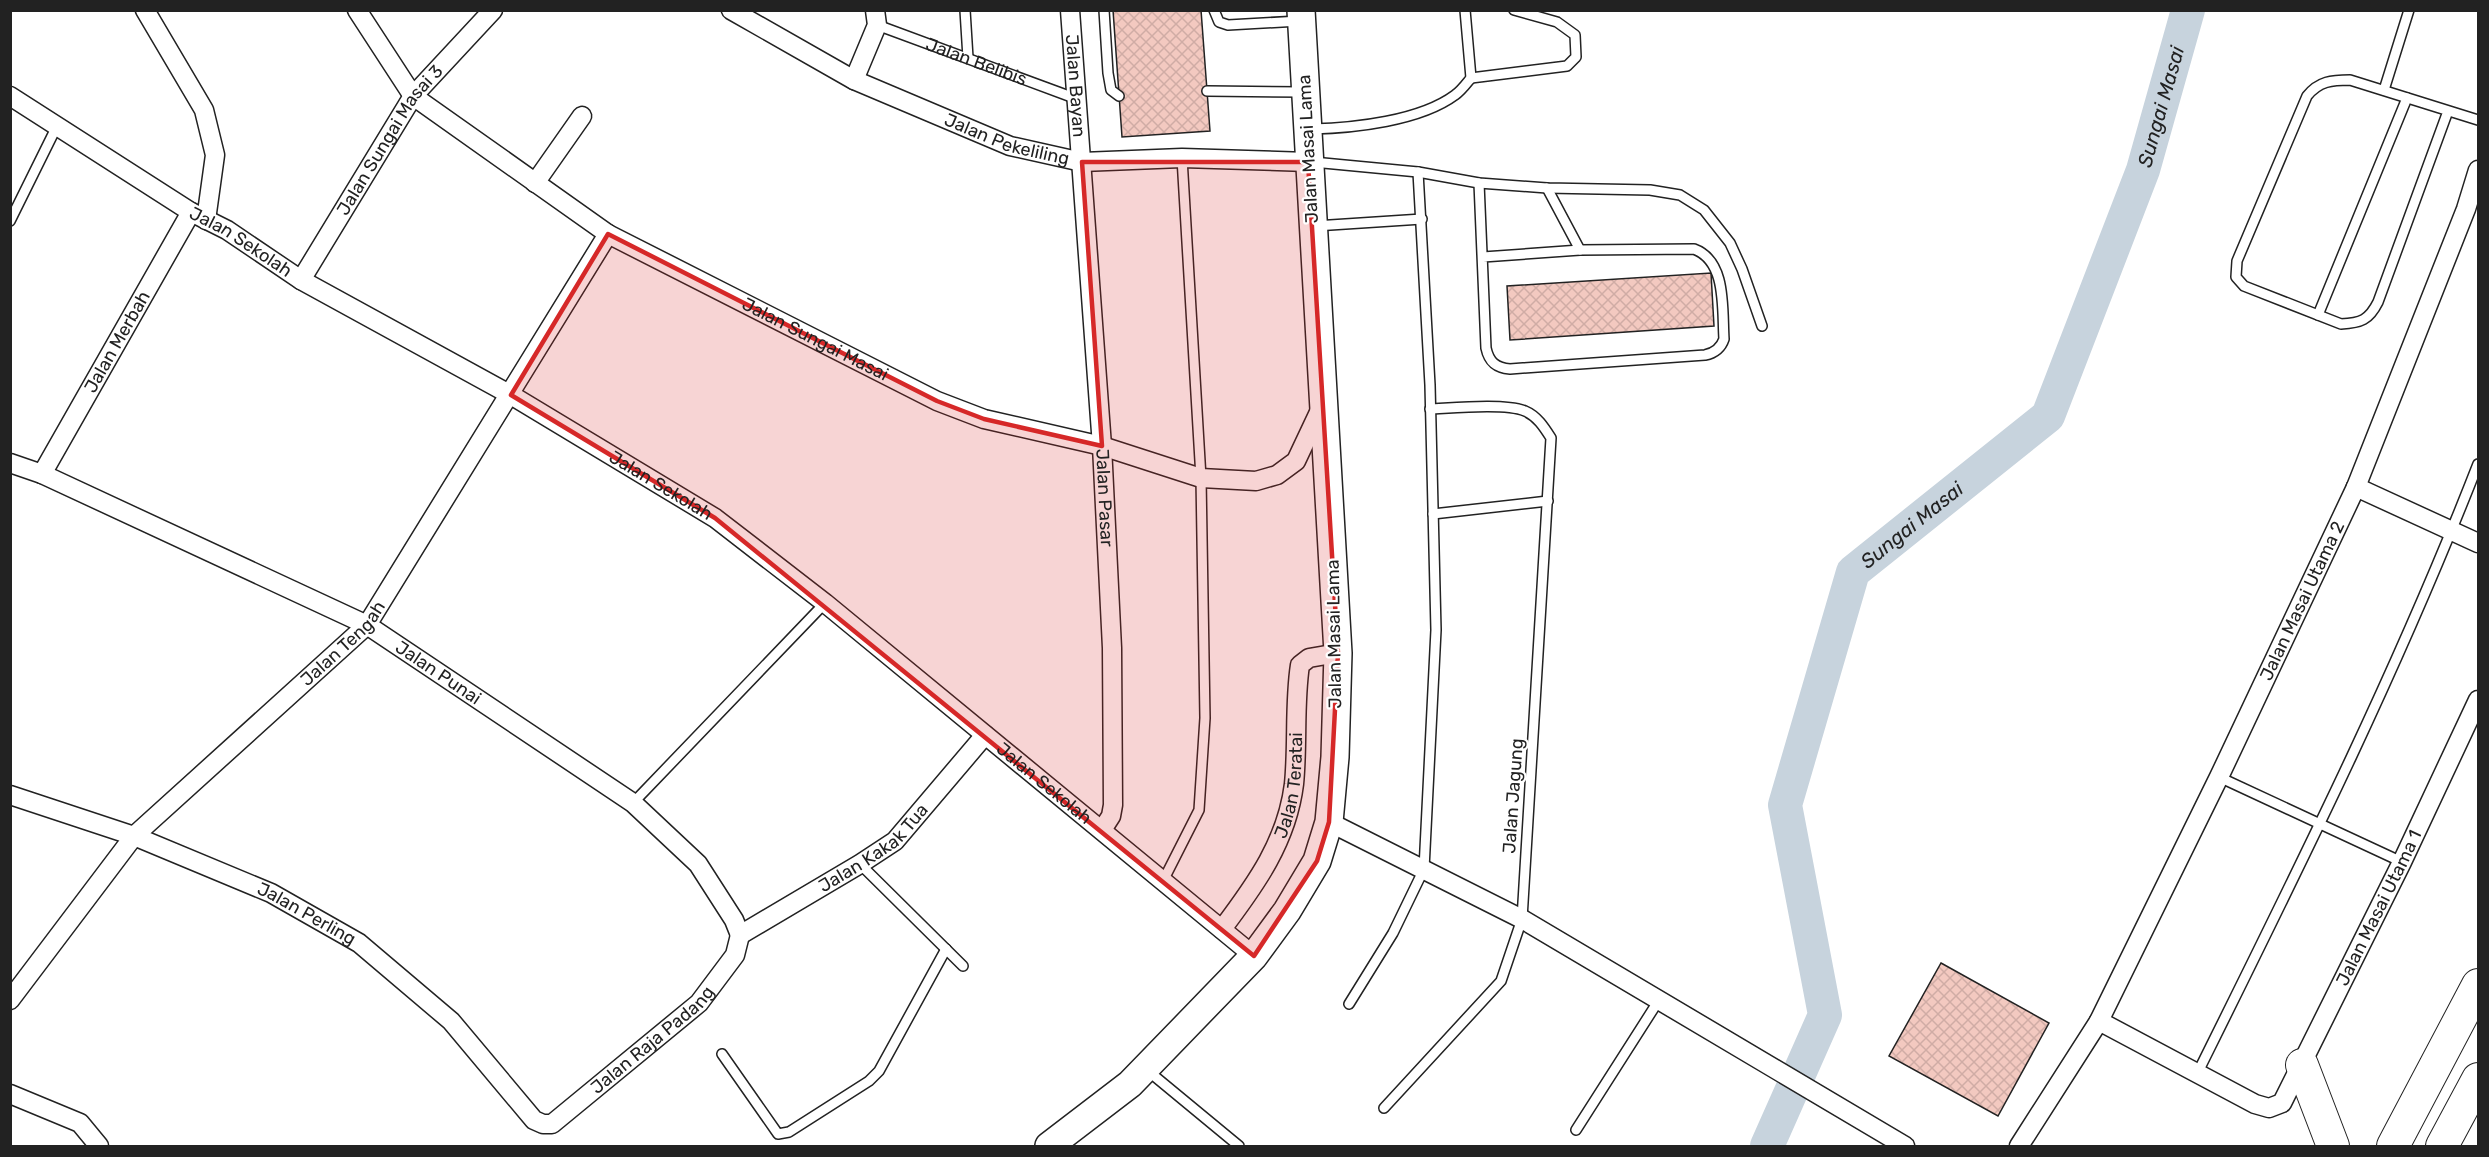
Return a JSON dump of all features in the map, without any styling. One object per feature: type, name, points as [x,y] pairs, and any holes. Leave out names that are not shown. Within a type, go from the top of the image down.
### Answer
[{"type":"highway","points":[[2393,1146],[2478,985]]},
{"type":"highway","points":[[2302,1065],[2333,1146]]},
{"type":"highway","points":[[2442,1146],[2478,1079]]},
{"type":"main road","name":"Jalan Masai Lama","points":[[1049,1146],[1130,1084],[1254,956],[1287,911],[1317,861],[1329,822],[1335,757],[1338,653],[1301,15]]},
{"type":"street","points":[[145,10],[204,110],[215,155],[199,216]]},
{"type":"street","name":"Jalan Sungai Masai","points":[[357,10],[413,96],[608,234],[937,401],[984,419],[1102,446],[1201,478],[1256,481],[1277,475],[1288,468],[1301,453],[1323,404]]},
{"type":"street","name":"Jalan Sungai Masai 3","points":[[301,280],[413,96],[493,10]]},
{"type":"street","name":"Jalan Pekeliling","points":[[731,10],[854,80],[998,143],[1083,162],[1182,158],[1308,162]]},
{"type":"street","name":"Jalan Bayan","points":[[1070,10],[1083,162]]},
{"type":"street","name":"Jalan Belibis","points":[[854,80],[876,18]]},
{"type":"street","name":"Jalan Sekolah","points":[[10,96],[301,280],[511,395],[715,518],[825,603],[1254,956]]},
{"type":"street","points":[[535,183],[582,116]]},
{"type":"street","name":"Jalan Pasar","points":[[1083,162],[1102,446],[1112,648],[1113,805],[1111,816],[1102,830]]},
{"type":"street","name":"Jalan Masai Utama 2","points":[[2019,1146],[2099,1021],[2219,777],[2356,487],[2472,211],[2478,170]]},
{"type":"street","name":"Jalan Merbah","points":[[42,474],[199,216]]},
{"type":"street","name":"Jalan Tengah","points":[[10,1000],[134,836],[367,625],[511,395],[608,234]]},
{"type":"street","name":"Jalan Punai","points":[[10,463],[42,474],[367,625],[633,803],[698,864],[734,920],[740,935]]},
{"type":"street","points":[[2356,487],[2478,543]]},
{"type":"street","name":"Jalan Teratai","points":[[1222,929],[1257,883],[1271,858],[1289,811],[1294,783],[1300,665],[1309,658],[1338,653]]},
{"type":"street","name":"Jalan Masai Utama 1","points":[[2198,1072],[2254,1104],[2269,1108],[2282,1103],[2402,862],[2478,700]]},
{"type":"street","name":"Jalan Kakak Tua","points":[[740,935],[895,841],[985,735]]},
{"type":"street","name":"Jalan Perling","points":[[10,795],[134,836],[271,892],[359,943],[451,1021],[534,1120],[543,1124]]},
{"type":"street","points":[[1329,822],[1522,919],[1905,1146]]},
{"type":"street","name":"Jalan Raja Padang","points":[[543,1124],[552,1124],[699,1003],[735,955],[740,935]]},
{"type":"street","points":[[2099,1021],[2198,1072]]},
{"type":"street","points":[[10,1094],[80,1123],[99,1146]]},
{"type":"lane","points":[[965,10],[968,58]]},
{"type":"lane","points":[[1104,10],[1108,73],[1111,90],[1119,96]]},
{"type":"lane","points":[[1214,10],[1219,22],[1228,25],[1301,15]]},
{"type":"lane","points":[[1465,10],[1471,78]]},
{"type":"lane","points":[[1306,129],[1336,129],[1411,117],[1455,95],[1471,78],[1567,66],[1576,57],[1575,34],[1557,22],[1514,10]]},
{"type":"lane","points":[[2384,90],[2409,10]]},
{"type":"lane","name":"Jalan Belibis","points":[[876,18],[968,58],[1077,99]]},
{"type":"lane","points":[[2448,111],[2378,302],[2371,315],[2355,323],[2341,324],[2244,286],[2236,277],[2237,261],[2307,96],[2315,86],[2332,80],[2350,80],[2478,120]]},
{"type":"lane","points":[[1207,91],[1304,92]]},
{"type":"lane","points":[[2318,315],[2407,98]]},
{"type":"lane","points":[[10,221],[57,126]]},
{"type":"lane","points":[[1163,881],[1199,810],[1205,718],[1201,478],[1182,158]]},
{"type":"lane","points":[[1308,162],[1418,172],[1479,183],[1547,188],[1667,191],[1692,201],[1704,210],[1730,243],[1762,326]]},
{"type":"lane","points":[[1349,1004],[1393,933],[1424,869],[1436,630],[1431,409],[1418,172]]},
{"type":"lane","points":[[1479,183],[1486,348],[1488,356],[1500,368],[1705,355],[1712,353],[1724,339],[1718,274],[1707,256],[1701,251],[1687,247],[1580,250],[1483,257]]},
{"type":"lane","points":[[1547,188],[1580,250]]},
{"type":"lane","points":[[1312,226],[1422,219]]},
{"type":"lane","name":"Jalan Jagung","points":[[1384,1108],[1501,981],[1522,919],[1551,438],[1541,422],[1524,411],[1495,407],[1431,409]]},
{"type":"lane","points":[[2198,1072],[2320,824],[2452,531],[2478,464]]},
{"type":"lane","points":[[1433,514],[1548,501]]},
{"type":"lane","points":[[633,803],[825,603]]},
{"type":"lane","points":[[2219,777],[2402,862]]},
{"type":"lane","points":[[860,864],[963,966]]},
{"type":"lane","points":[[722,1054],[778,1134],[789,1132],[869,1081],[879,1071],[946,949]]},
{"type":"lane","points":[[1576,1130],[1659,1000]]},
{"type":"lane","points":[[1145,1069],[1239,1146]]},
{"type":"highlighted area","points":[[1082,162],[1308,162],[1338,653],[1329,822],[1317,861],[1254,956],[715,518],[511,395],[608,234],[937,401],[984,419],[1102,446]]},
{"type":"building","points":[[1113,10],[1201,10],[1210,131],[1122,137]]},
{"type":"building","points":[[1711,273],[1714,326],[1510,340],[1507,286]]},
{"type":"building","points":[[1941,963],[2049,1023],[1998,1116],[1889,1056]]},
{"type":"waterway","name":"Sungai Masai","points":[[1767,1146],[1825,1015],[1785,805],[1853,572],[2048,416],[2143,170],[2188,10]]}]
